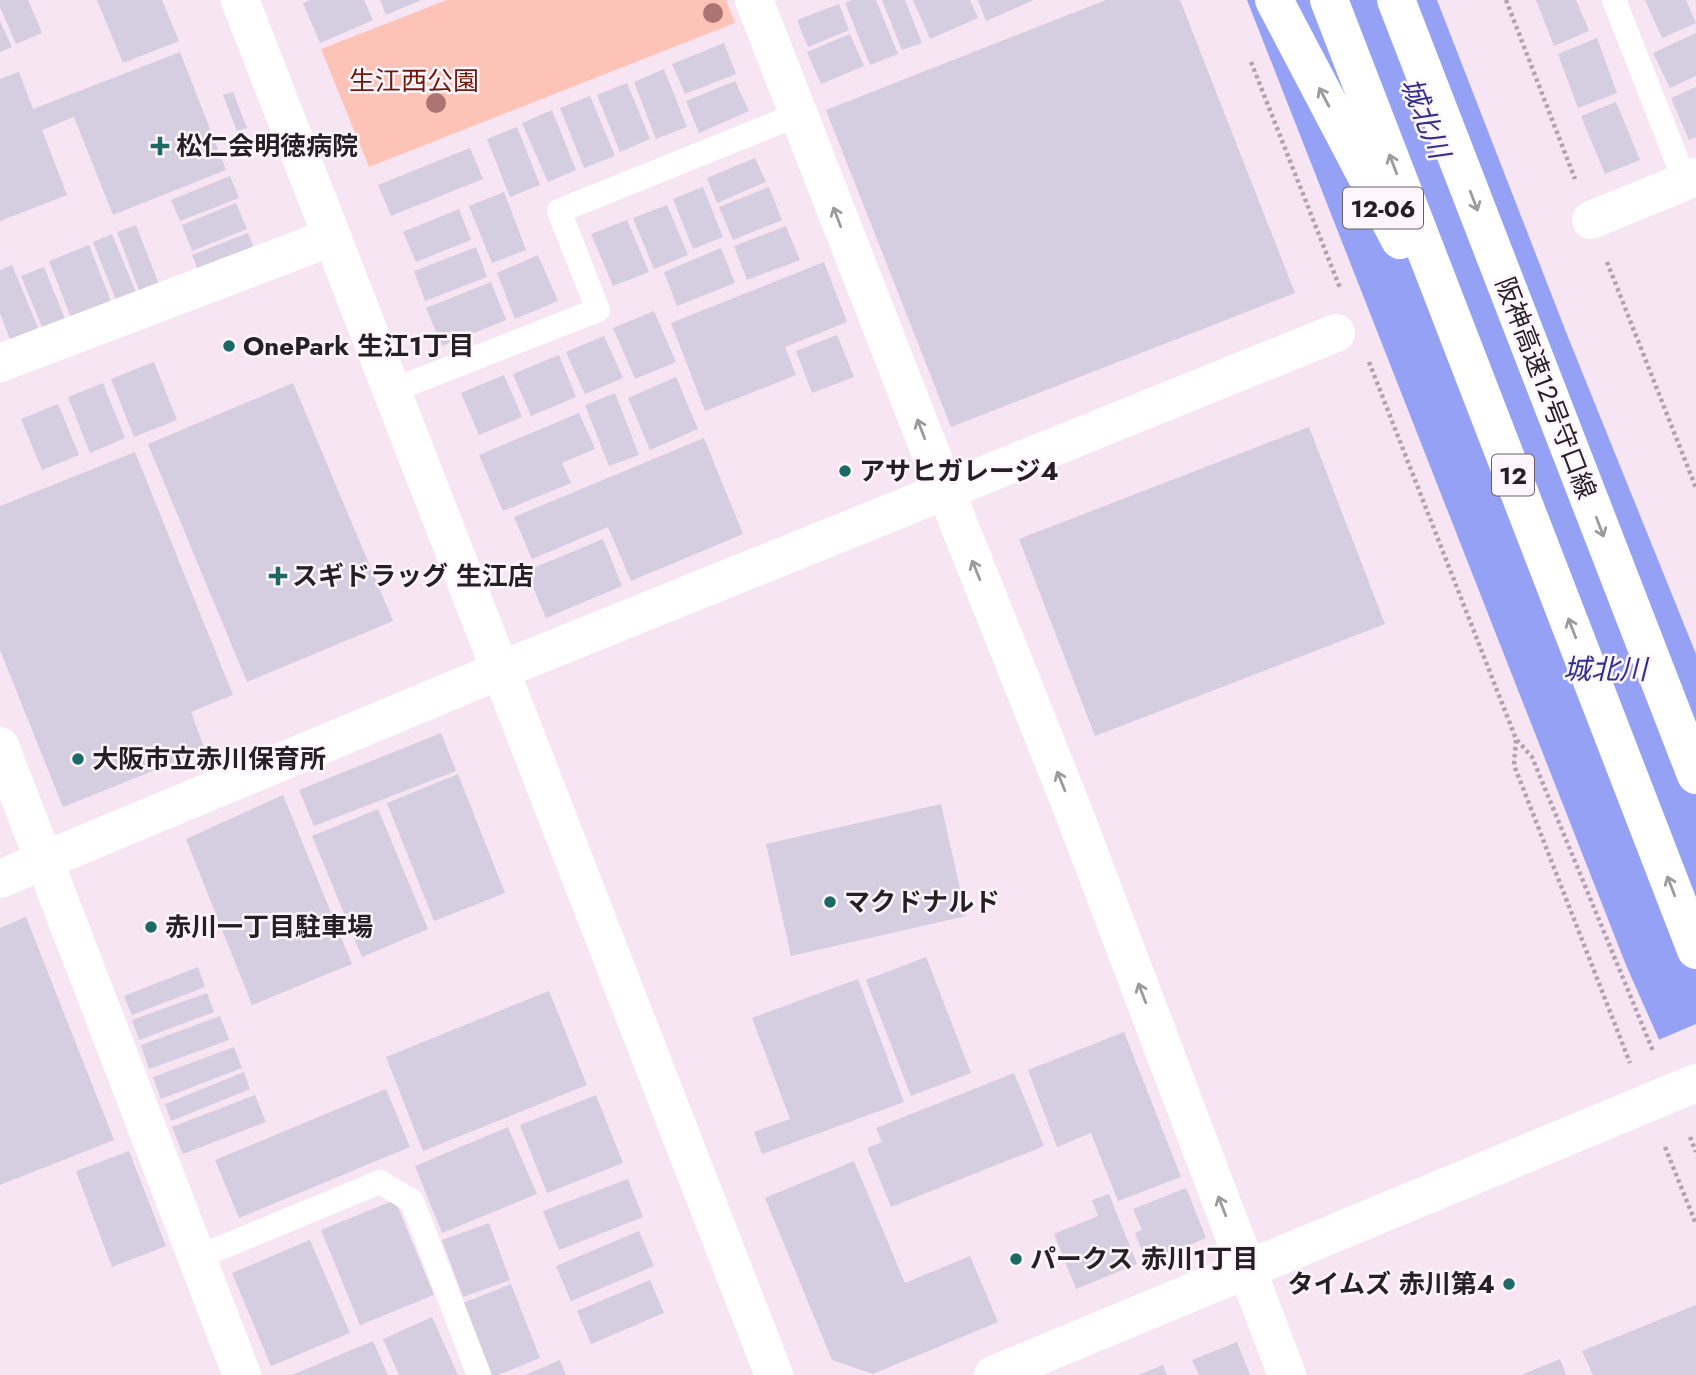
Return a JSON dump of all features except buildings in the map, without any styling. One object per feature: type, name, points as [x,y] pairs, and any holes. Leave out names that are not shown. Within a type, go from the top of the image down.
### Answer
[{"type":"main road","points":[[240,0],[774,1375]]},
{"type":"main road","name":"12-06","points":[[1274,0],[1482,396]]},
{"type":"main road","name":"12","points":[[1329,0],[1696,950]]},
{"type":"main road","name":"阪神高速12号守口線","points":[[1396,0],[1696,775]]},
{"type":"main road","points":[[763,3],[797,115],[1074,813],[1287,1375]]},
{"type":"main road","points":[[1591,220],[1690,179]]},
{"type":"main road","points":[[0,363],[332,237]]},
{"type":"main road","points":[[0,879],[501,670],[1348,327]]},
{"type":"main road","points":[[0,746],[242,1375]]},
{"type":"main road","points":[[993,1375],[1696,1083]]},
{"type":"lane","points":[[1614,0],[1690,179]]},
{"type":"lane","points":[[391,391],[598,310],[559,211],[797,115]]},
{"type":"lane","points":[[196,1258],[380,1182],[412,1201],[479,1375]]},
{"type":"path","points":[[1247,52],[1348,327],[1516,739],[1532,757],[1656,1058]]},
{"type":"path","points":[[1516,739],[1514,765],[1626,1053]]},
{"type":"path","points":[[1688,1132],[1696,1152]]},
{"type":"path","points":[[1664,1144],[1696,1224]]},
{"type":"green space","name":"生江西公園","points":[[447,0],[726,0],[735,23],[369,167],[321,49]]},
{"type":"water","name":"城北川","points":[[1247,0],[1437,0],[1568,337],[1696,654],[1696,1123],[1626,965]]},
{"type":"pier","points":[[1696,1024],[1696,1126],[1656,1041]]},
{"type":"place","name":"松仁会明徳病院","points":[[160,146]]},
{"type":"place","name":"OnePark 生江1丁目","points":[[229,346]]},
{"type":"place","name":"アサヒガレージ4","points":[[845,471]]},
{"type":"place","name":"スギドラッグ 生江店","points":[[278,576]]},
{"type":"place","name":"大阪市立赤川保育所","points":[[78,759]]},
{"type":"place","name":"マクドナルド","points":[[830,902]]},
{"type":"place","name":"赤川一丁目駐車場","points":[[151,927]]},
{"type":"place","name":"パークス 赤川1丁目","points":[[1016,1259]]},
{"type":"place","name":"タイムズ 赤川第4","points":[[1509,1284]]}]
